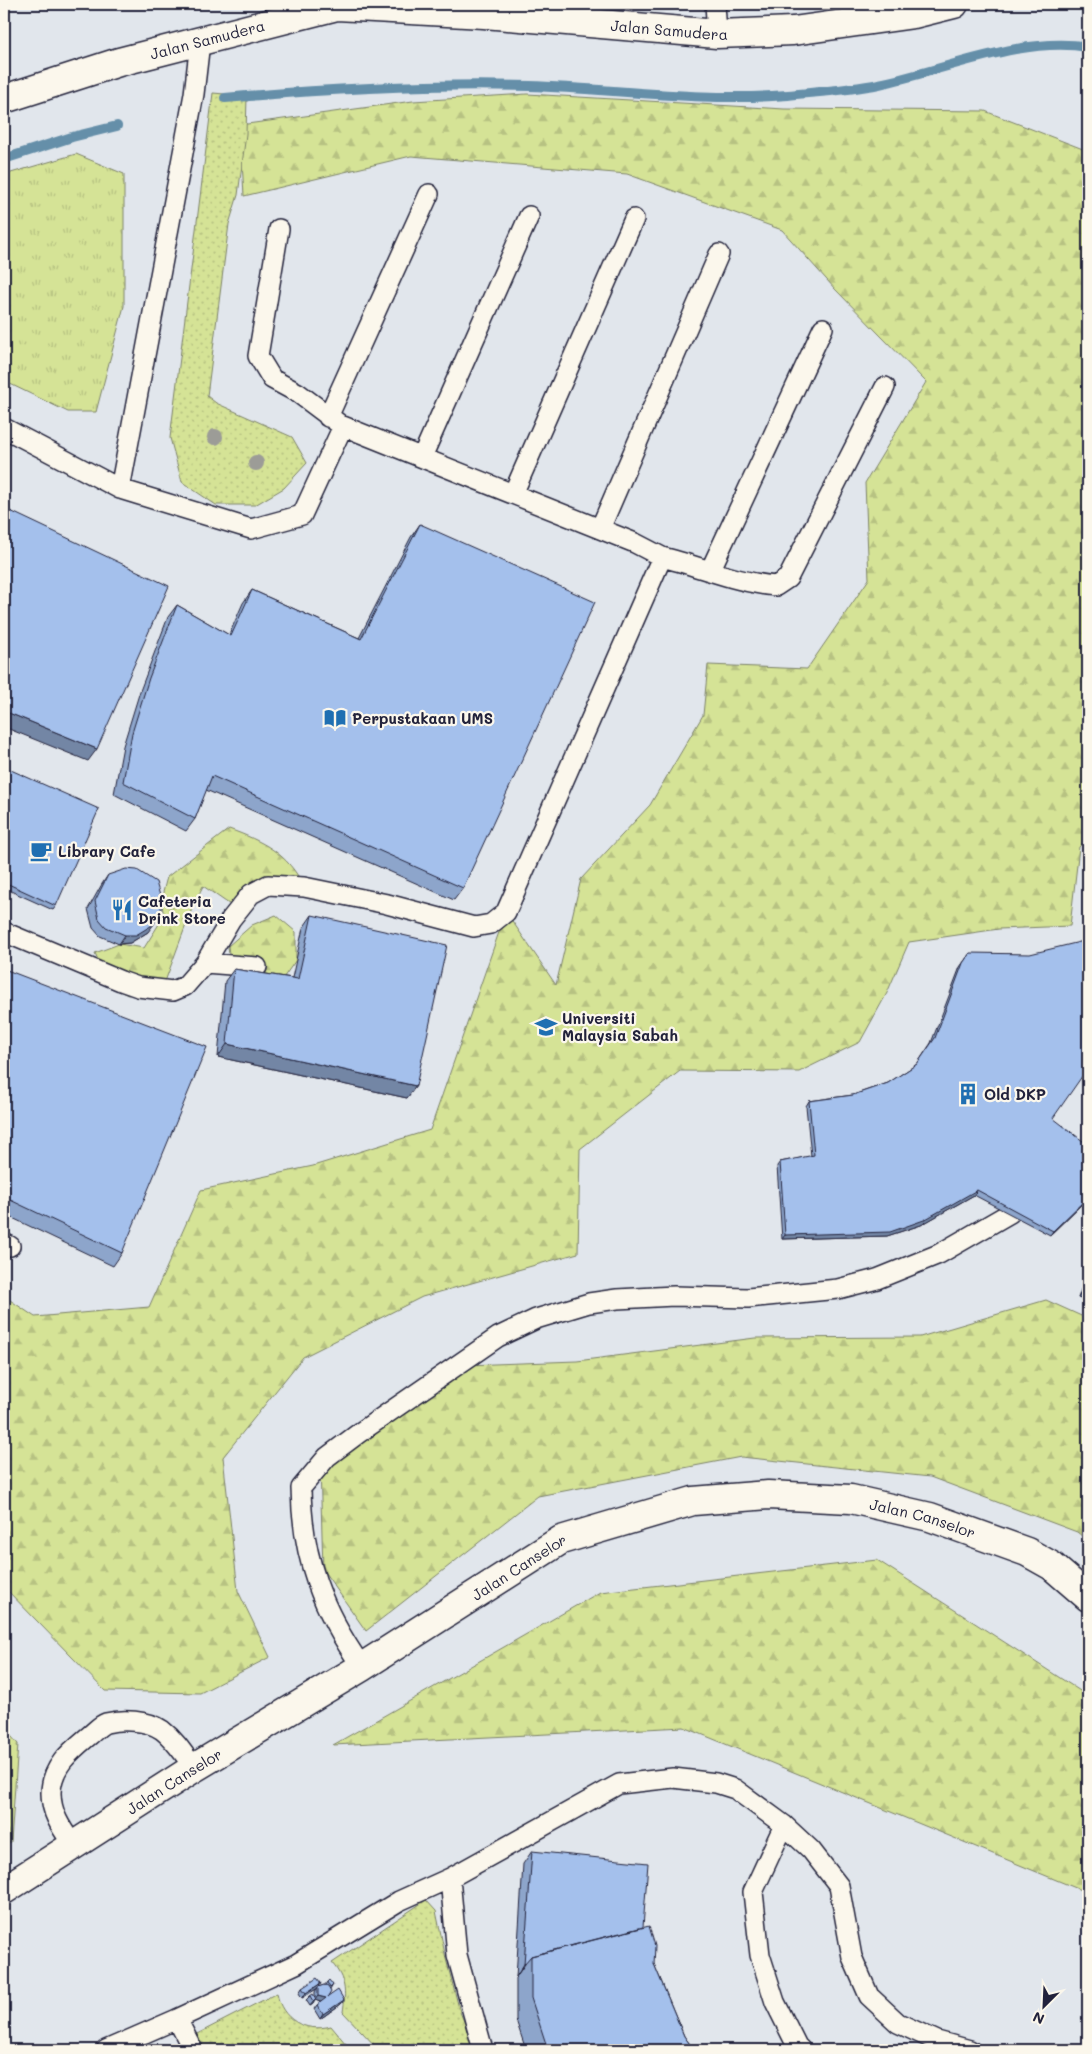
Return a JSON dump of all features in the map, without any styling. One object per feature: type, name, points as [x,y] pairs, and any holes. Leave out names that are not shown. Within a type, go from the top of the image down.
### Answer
[{"type":"street","name":"Jalan Samudera","points":[[4,99],[119,62],[337,6],[484,14],[717,34],[793,31],[914,14],[954,4]]},
{"type":"street","name":"Jalan Canselor","points":[[4,1890],[194,1768],[362,1667],[560,1540],[693,1501],[768,1495],[850,1499],[930,1517],[1027,1552],[1052,1566],[1088,1596]]},
{"type":"lane","points":[[715,4],[717,34]]},
{"type":"lane","points":[[120,489],[194,94],[200,42]]},
{"type":"lane","points":[[4,428],[120,489],[251,529],[272,525],[302,515],[336,422],[429,194]]},
{"type":"lane","points":[[422,457],[529,216]]},
{"type":"lane","points":[[513,494],[634,219]]},
{"type":"lane","points":[[279,229],[258,356],[272,379],[298,393],[336,422],[600,529],[662,557],[710,571],[764,585],[776,586],[788,578],[885,387]]},
{"type":"lane","points":[[600,529],[719,254]]},
{"type":"lane","points":[[710,571],[823,328]]},
{"type":"lane","points":[[4,932],[138,987],[173,991],[185,986],[205,963],[231,919],[251,894],[268,885],[304,887],[386,904],[474,927],[491,924],[506,912],[662,557]]},
{"type":"lane","points":[[205,963],[257,967]]},
{"type":"lane","points":[[362,1667],[338,1634],[314,1577],[304,1542],[301,1518],[301,1488],[327,1457],[359,1433],[498,1337],[536,1319],[589,1303],[618,1299],[674,1296],[748,1298],[838,1289],[877,1279],[939,1254],[1010,1213]]},
{"type":"lane","points":[[73,1846],[56,1820],[52,1805],[52,1783],[58,1767],[68,1753],[104,1724],[132,1720],[160,1729],[178,1745],[194,1768]]},
{"type":"lane","points":[[106,2050],[296,1964],[399,1901],[450,1878],[619,1784],[673,1778],[716,1783],[735,1789],[784,1825],[811,1850],[839,1886],[852,1957],[869,1996],[898,2023],[938,2041],[970,2050]]},
{"type":"lane","points":[[784,1825],[754,1892],[760,1954],[775,2002],[801,2050]]},
{"type":"lane","points":[[450,1878],[457,1955],[482,2050]]},
{"type":"lane","points":[[178,2019],[193,2050]]},
{"type":"shaded area","name":"Universiti Malaysia Sabah","points":[[4,4],[1088,4],[1088,2050],[4,2050]]},
{"type":"green space","points":[[213,93],[247,96],[246,134],[238,195],[229,224],[207,396],[216,403],[292,437],[307,463],[284,488],[255,505],[216,505],[182,482],[170,438]]},
{"type":"green space","points":[[527,94],[784,109],[985,111],[1088,151],[1088,838],[1079,847],[1070,926],[999,929],[909,942],[887,993],[860,1042],[799,1072],[680,1071],[580,1149],[578,1253],[422,1297],[303,1357],[223,1457],[238,1591],[270,1657],[200,1693],[105,1691],[4,1587],[4,1296],[35,1317],[149,1307],[201,1190],[313,1166],[430,1130],[506,912],[556,985],[581,879],[650,805],[703,715],[708,665],[807,669],[869,579],[865,483],[926,382],[835,289],[782,230],[627,174],[411,156],[244,196],[240,125],[413,101]]},
{"type":"green space","points":[[76,154],[124,174],[124,306],[96,412],[68,412],[4,381],[4,175]]},
{"type":"green space","points":[[229,829],[252,838],[273,850],[290,865],[304,887],[263,887],[236,909],[203,886],[193,906],[163,987],[128,995],[110,987],[95,953],[119,944],[144,948],[164,916],[161,900],[167,877]]},
{"type":"green space","points":[[276,915],[296,932],[296,960],[281,981],[231,972],[228,946],[252,925]]},
{"type":"green space","points":[[1046,1300],[1088,1319],[1088,1541],[1077,1532],[930,1477],[741,1457],[538,1496],[366,1631],[323,1570],[320,1465],[439,1366],[577,1361],[755,1338],[920,1337]]},
{"type":"green space","points":[[877,1560],[1088,1696],[1088,1893],[684,1727],[333,1745],[600,1592]]},
{"type":"green space","points":[[4,1728],[18,1744],[11,1842],[4,1846]]},
{"type":"green space","points":[[426,1900],[436,1911],[460,2012],[476,2050],[379,2050],[343,2012],[344,1986],[337,1969],[332,1963]]},
{"type":"green space","points":[[277,1993],[283,2010],[289,2017],[296,2022],[312,2027],[331,2026],[351,2050],[197,2050],[193,2036]]},
{"type":"building","points":[[4,508],[169,586],[97,749],[4,711]]},
{"type":"building","name":"Perpustakaan UMS","points":[[420,524],[595,602],[463,888],[212,776],[195,819],[123,782],[132,733],[149,678],[177,605],[231,636],[252,590],[361,639]]},
{"type":"building","name":"Library Cafe","points":[[4,767],[99,809],[56,906],[4,882]]},
{"type":"building","name":"Cafeteria Drink Store","points":[[126,869],[137,870],[156,882],[162,903],[160,914],[154,924],[136,935],[125,935],[106,927],[99,919],[95,901],[108,875]]},
{"type":"building","points":[[312,915],[447,945],[416,1086],[227,1044],[234,969],[298,979]]},
{"type":"building","name":"Old DKP","points":[[1088,940],[1088,1061],[1085,1072],[1053,1118],[1088,1145],[1088,1197],[1053,1231],[977,1190],[924,1220],[890,1232],[785,1235],[780,1162],[814,1155],[809,1101],[853,1095],[888,1083],[917,1064],[935,1038],[963,963],[970,953],[1030,954]]},
{"type":"building","points":[[4,969],[207,1047],[122,1253],[4,1197]]},
{"type":"building","points":[[532,1851],[648,1863],[643,1927],[531,1956],[524,1964]]},
{"type":"building","points":[[649,1926],[655,1946],[654,1964],[684,2036],[694,2050],[548,2050],[531,1998],[531,1956]]},
{"type":"building","points":[[317,1978],[321,1983],[306,1993],[302,1988]]},
{"type":"building","points":[[329,1980],[333,1985],[330,1988],[327,1982]]},
{"type":"building","points":[[324,1985],[331,1992],[328,1997],[338,1990],[344,2000],[323,2014],[317,2005],[326,1998],[318,1996],[318,1987]]},
{"type":"building","points":[[313,1994],[316,1999],[313,2001],[310,1996]]},
{"type":"waterway","points":[[225,98],[339,89],[454,85],[530,86],[691,96],[756,97],[879,84],[1010,50],[1037,46],[1063,45],[1088,47]]},
{"type":"waterway","points":[[4,159],[72,137],[117,126]]},
{"type":"place","name":"Perpustakaan UMS","points":[[335,718]]},
{"type":"place","name":"Library Cafe","points":[[41,851]]},
{"type":"place","name":"Cafeteria Drink Store","points":[[122,910]]},
{"type":"place","name":"Universiti Malaysia Sabah","points":[[546,1027]]},
{"type":"place","name":"Old DKP","points":[[968,1094]]}]
